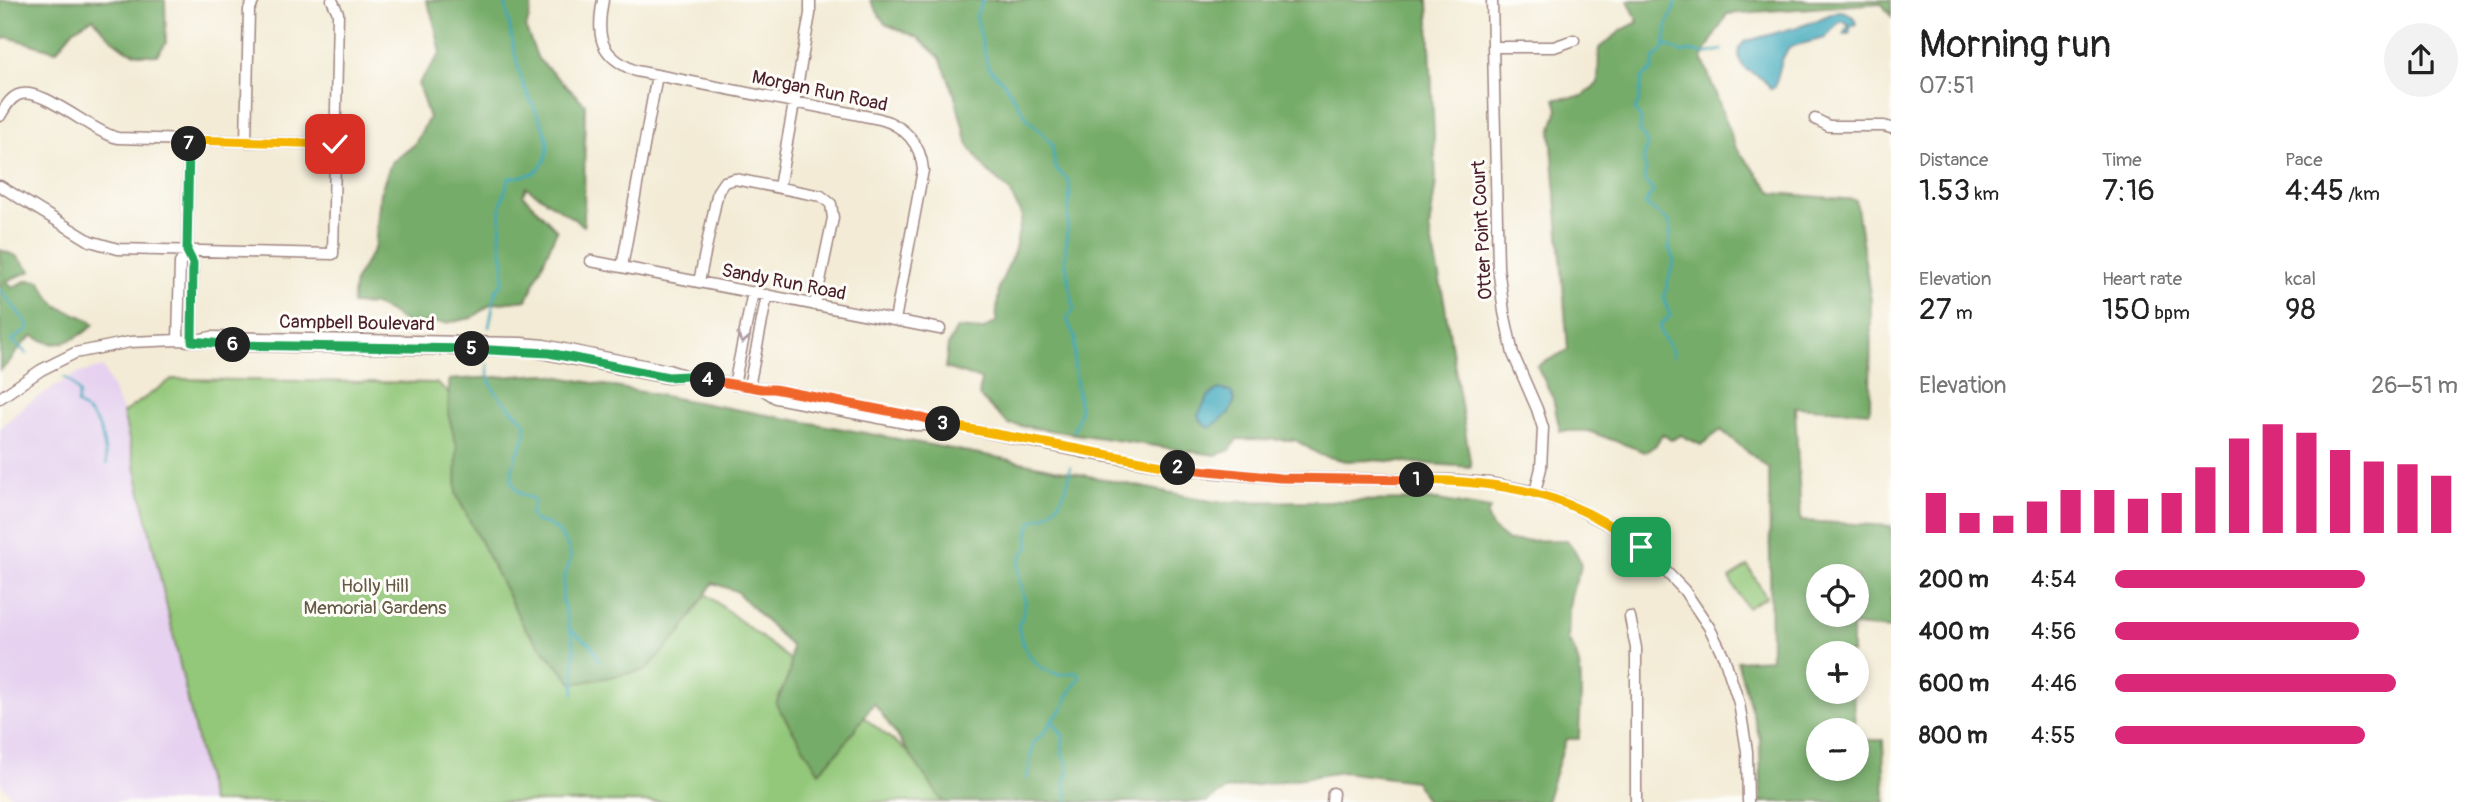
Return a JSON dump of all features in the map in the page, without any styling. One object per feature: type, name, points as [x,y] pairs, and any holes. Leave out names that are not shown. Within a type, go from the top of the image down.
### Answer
[{"type":"street","points":[[246,142],[249,10],[254,0]]},
{"type":"street","points":[[0,186],[80,236],[118,249],[334,254],[338,13],[332,0]]},
{"type":"street","name":"Morgan Run Road","points":[[603,0],[598,33],[604,48],[626,67],[888,121],[906,132],[918,148],[922,178],[895,320]]},
{"type":"street","points":[[779,187],[810,14],[810,0]]},
{"type":"street","name":"Otter Point Court","points":[[1492,0],[1495,233],[1504,312],[1513,354],[1534,400],[1543,428],[1541,468],[1535,492]]},
{"type":"street","points":[[1494,47],[1554,47],[1574,40]]},
{"type":"street","points":[[622,267],[657,75]]},
{"type":"street","points":[[0,116],[16,96],[33,94],[110,136],[335,144]]},
{"type":"street","points":[[1815,119],[1829,127],[1891,128]]},
{"type":"street","points":[[189,140],[187,251],[193,263],[192,341]]},
{"type":"street","points":[[699,282],[718,191],[722,184],[735,179],[779,187],[821,196],[833,208],[815,304]]},
{"type":"street","points":[[178,340],[180,263],[187,251]]},
{"type":"street","name":"Sandy Run Road","points":[[591,261],[940,329]]},
{"type":"street","points":[[734,384],[753,292]]},
{"type":"street","points":[[749,387],[767,295]]},
{"type":"street","name":"Campbell Boulevard","points":[[0,398],[41,370],[75,353],[131,342],[192,341],[211,337],[521,343],[580,352],[687,376],[906,414],[947,425],[1094,454],[1211,473],[1280,478],[1466,481],[1535,492],[1585,511],[1630,538],[1674,579],[1701,614],[1724,657],[1739,703],[1746,743],[1748,802]]},
{"type":"street","points":[[1630,617],[1636,648],[1636,802]]},
{"type":"shaded area","points":[[103,367],[123,413],[211,802],[16,802],[0,783],[0,428],[28,403],[76,374]]},
{"type":"green space","points":[[0,0],[165,0],[166,43],[157,55],[137,54],[120,46],[93,18],[74,29],[56,51],[7,37],[0,40]]},
{"type":"green space","points":[[426,0],[533,0],[526,29],[538,59],[585,104],[584,226],[526,187],[523,195],[557,230],[527,300],[491,304],[472,318],[446,323],[406,323],[375,305],[352,304],[355,280],[375,247],[380,193],[391,163],[414,145],[429,118],[418,84],[441,53]]},
{"type":"green space","points":[[870,0],[1428,0],[1436,182],[1429,229],[1444,300],[1471,467],[1370,460],[1346,461],[1320,455],[1295,440],[1237,439],[1230,450],[1216,455],[1008,424],[979,396],[981,379],[945,368],[948,345],[957,328],[982,330],[996,322],[999,287],[1014,252],[1022,217],[1010,191],[987,171],[968,145],[954,93],[940,58],[917,37],[885,24]]},
{"type":"green space","points":[[1628,0],[1891,0],[1891,16],[1881,3],[1727,14],[1702,57],[1736,148],[1773,193],[1856,200],[1871,301],[1870,412],[1795,407],[1801,521],[1891,526],[1891,629],[1865,627],[1869,627],[1869,564],[1806,564],[1806,627],[1852,627],[1852,641],[1806,641],[1806,704],[1854,704],[1854,718],[1806,718],[1806,781],[1869,781],[1869,740],[1883,740],[1885,802],[1761,802],[1760,739],[1737,661],[1771,659],[1769,469],[1721,430],[1701,445],[1681,435],[1671,440],[1662,434],[1656,445],[1645,452],[1588,431],[1560,431],[1553,398],[1537,366],[1568,350],[1551,132],[1558,109],[1555,99],[1583,96],[1598,83],[1599,48],[1622,30],[1638,22]]},
{"type":"green space","points":[[0,250],[17,256],[31,271],[6,281],[13,287],[28,280],[40,281],[57,305],[94,324],[80,335],[62,343],[50,343],[33,336],[0,370]]},
{"type":"green space","points":[[544,374],[1001,458],[1215,502],[1438,500],[1490,509],[1487,515],[1492,528],[1508,541],[1567,540],[1579,559],[1580,570],[1570,601],[1568,640],[1578,661],[1580,674],[1579,739],[1566,739],[1546,802],[1427,802],[1415,781],[1342,772],[1225,790],[1206,802],[943,802],[874,703],[839,751],[819,772],[776,704],[790,672],[791,646],[736,591],[713,583],[681,632],[646,670],[573,684],[524,627],[456,494],[457,447],[448,414],[449,380]]},
{"type":"green space","name":"Holly Hill Memorial Gardens","points":[[172,379],[436,383],[954,788],[941,802],[211,802],[123,413]]},
{"type":"green space","points":[[1748,566],[1766,597],[1747,608],[1729,578]]},
{"type":"water","points":[[1838,11],[1848,13],[1854,19],[1856,25],[1851,26],[1849,34],[1844,34],[1849,24],[1842,21],[1825,38],[1789,47],[1782,60],[1775,87],[1770,88],[1741,64],[1739,48],[1744,42],[1807,24]]},
{"type":"water","points":[[1218,389],[1231,392],[1235,400],[1229,413],[1210,428],[1203,424],[1198,415],[1208,397]]},
{"type":"waterway","points":[[489,327],[496,290],[503,282],[501,204],[509,178],[535,172],[544,162],[547,152],[544,129],[520,74],[505,0]]},
{"type":"waterway","points":[[983,0],[976,16],[988,67],[1004,83],[1030,122],[1052,145],[1055,168],[1068,180],[1070,190],[1065,260],[1074,309],[1067,319],[1075,338],[1074,363],[1080,411],[1074,431]]},
{"type":"waterway","points":[[1673,357],[1659,326],[1670,316],[1664,298],[1674,259],[1669,248],[1671,227],[1668,221],[1645,204],[1653,191],[1644,179],[1646,170],[1643,160],[1647,143],[1640,131],[1641,118],[1635,110],[1642,78],[1652,70],[1654,59],[1664,49],[1667,26],[1677,0]]},
{"type":"waterway","points":[[1664,44],[1682,53],[1689,51],[1704,54],[1722,50]]},
{"type":"waterway","points":[[0,290],[28,324],[27,330],[12,340],[27,354]]},
{"type":"waterway","points":[[488,364],[490,382],[494,389],[525,422],[526,427],[511,480],[519,493],[533,499],[530,515],[535,521],[558,531],[571,557],[564,578],[562,599],[574,645],[574,694]]},
{"type":"waterway","points":[[64,377],[79,393],[77,404],[97,423],[107,464]]},
{"type":"waterway","points":[[1026,779],[1033,743],[1064,708],[1067,697],[1080,677],[1077,672],[1050,672],[1036,663],[1022,642],[1018,625],[1025,605],[1019,566],[1023,553],[1029,547],[1028,532],[1032,521],[1048,514],[1061,499],[1067,487],[1070,467]]},
{"type":"waterway","points":[[568,628],[591,645],[599,660]]},
{"type":"waterway","points":[[1052,720],[1063,736],[1062,753],[1068,764],[1065,783],[1068,802]]},
{"type":"route","points":[[335,144],[189,140],[187,251],[193,263],[192,341],[251,346],[531,351],[668,377],[687,376],[774,389],[1082,452],[1196,471],[1280,478],[1450,480],[1504,485],[1535,492],[1585,511],[1641,547]]}]
